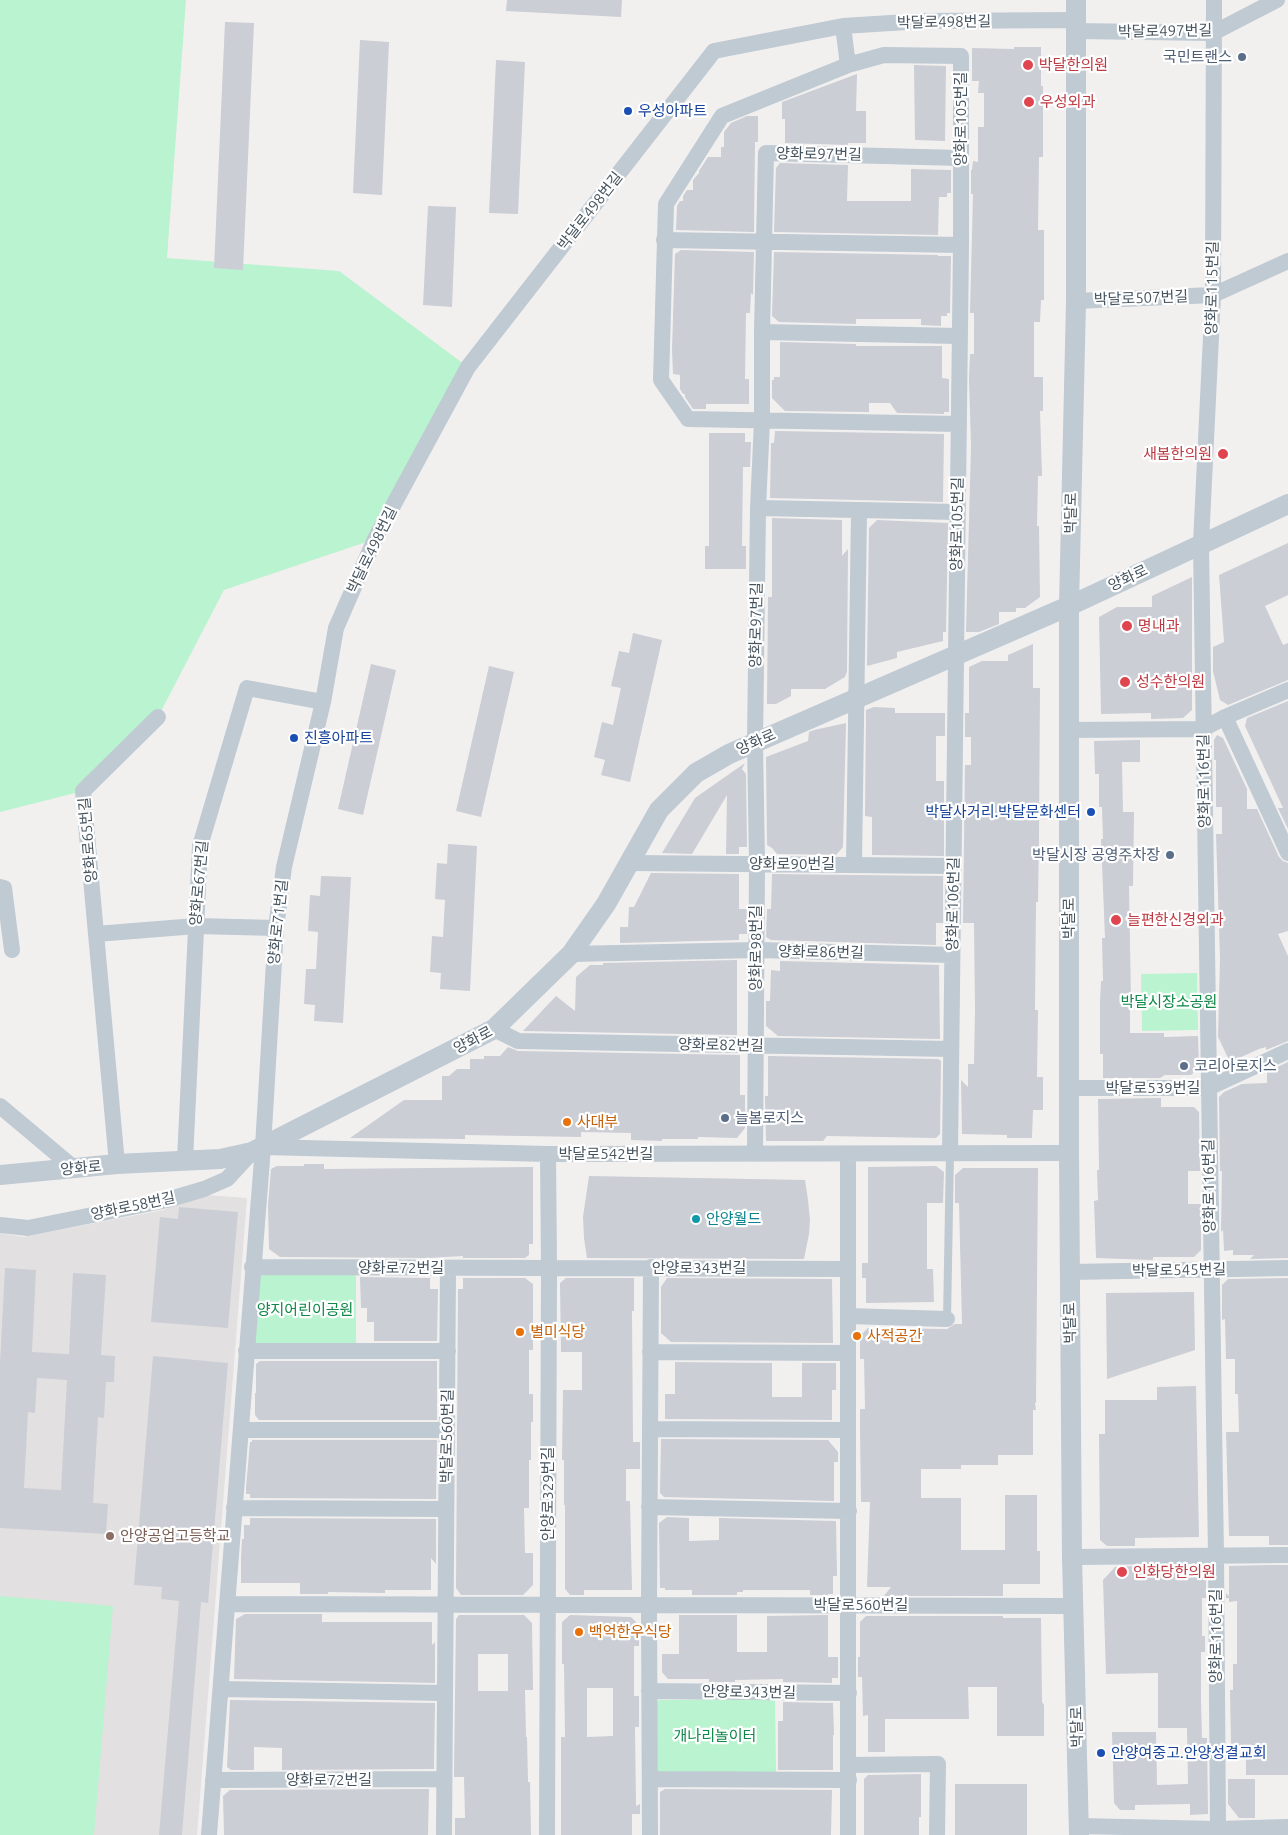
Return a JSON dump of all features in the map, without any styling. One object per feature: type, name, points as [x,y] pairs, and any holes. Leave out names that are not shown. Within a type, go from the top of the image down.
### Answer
[{"type":"street","name":"박달로","points":[[1076,0],[1076,301],[1069,606],[1069,1153],[1072,1557],[1079,1830]]},
{"type":"street","name":"양화로115번길","points":[[1201,543],[1213,295],[1214,0]]},
{"type":"street","name":"박달로497번길","points":[[1076,26],[1213,33],[1277,0]]},
{"type":"street","name":"박달로498번길","points":[[323,702],[336,628],[375,539],[468,367],[714,51],[843,26],[923,21],[1076,26]]},
{"type":"street","points":[[843,26],[848,65]]},
{"type":"street","name":"양화로105번길","points":[[762,421],[688,419],[661,380],[666,204],[722,116],[848,65],[884,55],[962,56],[956,655]]},
{"type":"street","name":"양화로97번길","points":[[755,742],[766,153],[961,158]]},
{"type":"street","points":[[664,240],[961,245]]},
{"type":"street","name":"박달로507번길","points":[[1076,301],[1213,295],[1288,261]]},
{"type":"street","points":[[762,332],[959,336]]},
{"type":"street","points":[[762,421],[959,424]]},
{"type":"street","name":"양화로","points":[[0,1175],[117,1164],[220,1159],[258,1149],[494,1029],[571,954],[606,904],[659,810],[696,773],[755,742],[1069,606],[1288,504]]},
{"type":"street","points":[[758,508],[957,512]]},
{"type":"street","points":[[854,864],[858,698],[859,511]]},
{"type":"street","name":"양화로116번길","points":[[1201,543],[1216,1556],[1218,1829]]},
{"type":"street","name":"양화로106번길","points":[[950,1153],[956,655]]},
{"type":"street","name":"양화로67번길","points":[[185,1160],[200,846],[247,688],[323,702]]},
{"type":"street","points":[[1069,730],[1203,729],[1225,717],[1288,690]]},
{"type":"street","name":"양화로71번길","points":[[258,1149],[276,928],[284,867],[323,702]]},
{"type":"street","name":"양화로65번길","points":[[117,1164],[83,791],[158,717]]},
{"type":"street","points":[[1225,717],[1288,853]]},
{"type":"street","name":"양화로98번길","points":[[755,742],[757,863],[755,1154]]},
{"type":"street","name":"양화로90번길","points":[[630,862],[954,866]]},
{"type":"street","points":[[0,888],[4,888],[12,950]]},
{"type":"street","points":[[96,934],[196,926],[276,928]]},
{"type":"street","name":"양화로86번길","points":[[571,954],[756,950],[952,955]]},
{"type":"street","name":"양화로82번길","points":[[494,1029],[518,1041],[951,1049]]},
{"type":"street","name":"박달로539번길","points":[[1070,1088],[1208,1088],[1288,1051]]},
{"type":"street","points":[[0,1106],[75,1168]]},
{"type":"street","points":[[209,1835],[241,1430],[258,1149]]},
{"type":"street","name":"박달로542번길","points":[[258,1149],[548,1154],[1069,1153]]},
{"type":"street","name":"양화로58번길","points":[[0,1225],[28,1228],[168,1200],[204,1189],[227,1179],[258,1149]]},
{"type":"street","name":"안양로329번길","points":[[547,1835],[548,1154]]},
{"type":"street","points":[[848,1154],[848,1835]]},
{"type":"street","name":"양화로72번길","points":[[252,1267],[549,1267]]},
{"type":"street","name":"안양로343번길","points":[[549,1267],[848,1269]]},
{"type":"street","points":[[650,1267],[650,1835]]},
{"type":"street","name":"박달로560번길","points":[[444,1835],[448,1268]]},
{"type":"street","name":"박달로545번길","points":[[1070,1272],[1288,1268]]},
{"type":"street","points":[[848,1316],[948,1319]]},
{"type":"street","points":[[246,1351],[448,1351]]},
{"type":"street","points":[[650,1352],[848,1353]]},
{"type":"street","points":[[650,1429],[848,1430]]},
{"type":"street","points":[[241,1430],[447,1430]]},
{"type":"street","points":[[649,1507],[849,1511]]},
{"type":"street","points":[[234,1508],[446,1509]]},
{"type":"street","points":[[1072,1557],[1288,1555]]},
{"type":"street","name":"박달로560번길","points":[[227,1604],[1074,1606]]},
{"type":"street","points":[[221,1689],[444,1693]]},
{"type":"street","name":"안양로343번길","points":[[649,1691],[849,1693]]},
{"type":"street","points":[[650,1779],[848,1772],[938,1764],[937,1835]]},
{"type":"street","name":"양화로72번길","points":[[213,1780],[444,1779]]},
{"type":"street","points":[[1079,1830],[1288,1827]]},
{"type":"lane","points":[[948,1319],[950,1153]]},
{"type":"shaded area","name":"안양공업고등학교","points":[[206,1195],[247,1198],[197,1835],[0,1835],[0,1233],[23,1237],[163,1210]]},
{"type":"green space","points":[[0,0],[186,0],[167,258],[339,271],[468,367],[375,539],[224,590],[158,717],[83,791],[0,812]]},
{"type":"green space","name":"박달시장소공원","points":[[1197,973],[1198,1030],[1142,1031],[1141,974]]},
{"type":"green space","name":"양지어린이공원","points":[[260,1273],[356,1273],[356,1347],[254,1348]]},
{"type":"green space","points":[[0,1596],[113,1606],[94,1835],[0,1835]]},
{"type":"green space","name":"개나리놀이터","points":[[775,1699],[776,1772],[659,1773],[655,1769],[654,1704],[659,1700]]},
{"type":"building","points":[[507,0],[622,0],[621,17],[506,11]]},
{"type":"building","points":[[225,22],[254,23],[243,270],[214,268]]},
{"type":"building","points":[[360,40],[389,42],[382,195],[353,193]]},
{"type":"building","points":[[1014,47],[1041,47],[1041,86],[1043,86],[1043,157],[1039,157],[1038,230],[1044,230],[1044,300],[1041,300],[1040,322],[1034,322],[1034,377],[1043,377],[1043,411],[1040,411],[1042,476],[1038,476],[1037,526],[1039,526],[1040,597],[1025,608],[1016,608],[1016,612],[999,612],[999,624],[979,632],[966,632],[971,446],[969,379],[970,354],[974,354],[974,313],[970,313],[973,194],[971,194],[971,170],[973,161],[978,162],[978,127],[984,127],[984,93],[978,93],[979,81],[972,81],[972,48],[1014,49]]},
{"type":"building","points":[[496,60],[525,62],[518,214],[489,213]]},
{"type":"building","points":[[914,65],[946,66],[945,141],[915,140]]},
{"type":"building","points":[[857,74],[856,111],[866,111],[866,143],[848,143],[848,145],[785,143],[785,119],[782,119],[782,102]]},
{"type":"building","points":[[747,116],[758,116],[758,142],[755,142],[754,232],[676,230],[677,206],[680,201],[683,201],[683,196],[687,190],[693,190],[693,180],[708,157],[721,157],[721,147],[724,147],[724,132],[731,123]]},
{"type":"building","points":[[780,163],[848,165],[847,201],[911,201],[911,169],[951,170],[951,193],[947,193],[947,197],[939,197],[938,235],[774,232],[776,168]]},
{"type":"building","points":[[428,206],[456,207],[452,307],[423,305]]},
{"type":"building","points":[[681,250],[754,252],[753,295],[751,293],[750,313],[746,313],[745,379],[749,379],[749,404],[706,404],[706,409],[693,409],[680,389],[680,375],[673,374],[675,254]]},
{"type":"building","points":[[774,252],[951,256],[950,313],[947,313],[947,316],[941,316],[941,326],[921,325],[921,319],[856,319],[856,324],[779,322],[772,316]]},
{"type":"building","points":[[780,342],[856,344],[856,346],[942,346],[942,378],[949,379],[949,412],[944,412],[944,414],[897,413],[890,403],[869,403],[869,412],[785,411],[772,398],[772,380],[774,380],[774,377],[780,377]]},
{"type":"building","points":[[775,431],[944,434],[943,502],[770,498],[771,443],[774,443]]},
{"type":"building","points":[[709,433],[745,433],[745,442],[751,442],[750,467],[743,467],[742,546],[746,546],[746,569],[705,569],[705,546],[709,546]]},
{"type":"building","points":[[772,518],[842,520],[842,556],[848,549],[847,671],[845,677],[825,689],[791,689],[791,696],[776,704],[767,704],[768,597],[772,597]]},
{"type":"building","points":[[877,520],[948,523],[946,632],[943,632],[943,641],[897,652],[897,658],[867,666],[869,528]]},
{"type":"building","points":[[1288,543],[1288,595],[1265,606],[1283,645],[1288,643],[1288,680],[1228,705],[1220,700],[1213,671],[1213,647],[1224,642],[1219,575]]},
{"type":"building","points":[[1192,577],[1192,710],[1183,718],[1151,719],[1151,713],[1101,714],[1099,617],[1117,607],[1152,607],[1152,596]]},
{"type":"building","points":[[633,633],[662,640],[630,782],[601,775],[605,760],[594,757],[602,722],[613,725],[621,688],[611,686],[619,651],[629,653]]},
{"type":"building","points":[[1033,644],[1033,688],[1040,688],[1035,1010],[1038,1010],[1037,1077],[1043,1077],[1043,1110],[1033,1110],[1032,1138],[1007,1138],[1007,1135],[962,1134],[961,1080],[968,1087],[968,1064],[974,1064],[975,1010],[974,923],[963,923],[965,765],[971,765],[971,737],[965,737],[965,713],[969,713],[969,667],[982,661],[1008,661],[1008,655]]},
{"type":"building","points":[[371,664],[396,670],[363,815],[338,809]]},
{"type":"building","points":[[489,666],[514,672],[481,817],[456,811]]},
{"type":"building","points":[[1288,701],[1288,829],[1278,808],[1283,808],[1245,726],[1247,718]]},
{"type":"building","points":[[874,707],[895,708],[895,713],[945,713],[945,736],[936,736],[936,781],[944,781],[944,856],[872,855],[872,817],[865,816],[866,710]]},
{"type":"building","points":[[846,723],[843,847],[836,855],[777,854],[767,845],[766,757],[808,741],[809,732]]},
{"type":"building","points":[[1217,735],[1223,738],[1247,789],[1247,809],[1257,809],[1279,857],[1288,863],[1288,931],[1278,934],[1288,956],[1288,1041],[1266,1050],[1266,1047],[1259,1049],[1230,1062],[1218,1037],[1220,958],[1216,834],[1222,834],[1222,807],[1216,807],[1214,740]]},
{"type":"building","points":[[1140,740],[1140,762],[1122,762],[1123,812],[1134,812],[1133,886],[1129,886],[1130,1033],[1164,1033],[1164,1037],[1198,1036],[1199,1067],[1191,1075],[1165,1075],[1160,1078],[1103,1078],[1103,1054],[1100,1054],[1100,1002],[1101,981],[1103,981],[1102,938],[1105,938],[1101,839],[1103,839],[1102,807],[1099,807],[1099,774],[1095,774],[1094,741]]},
{"type":"building","points":[[745,763],[742,769],[746,774],[747,847],[739,847],[739,854],[726,854],[727,795],[692,854],[662,853],[695,798]]},
{"type":"building","points":[[448,844],[477,846],[470,991],[440,989],[441,973],[430,972],[432,936],[443,937],[445,900],[435,899],[437,863],[447,864]]},
{"type":"building","points":[[651,873],[739,874],[739,909],[747,909],[747,934],[739,934],[739,940],[620,943],[620,927],[628,927],[629,907],[634,907]]},
{"type":"building","points":[[772,874],[943,876],[943,923],[936,923],[936,945],[771,940],[766,937],[767,909],[771,909]]},
{"type":"building","points":[[321,876],[351,877],[343,1023],[314,1021],[315,1005],[304,1004],[306,969],[316,969],[318,932],[308,931],[310,895],[320,896]]},
{"type":"building","points":[[737,960],[737,1035],[523,1031],[556,996],[575,1011],[576,977],[590,965],[603,965],[603,963]]},
{"type":"building","points":[[780,961],[939,965],[940,1039],[778,1036],[766,1026],[766,1001],[770,1001],[771,970],[780,971]]},
{"type":"building","points":[[508,1047],[518,1051],[740,1055],[740,1095],[745,1095],[745,1128],[737,1138],[698,1137],[698,1139],[662,1139],[662,1141],[631,1140],[631,1133],[581,1132],[581,1137],[465,1135],[465,1139],[350,1138],[404,1100],[442,1100],[442,1076],[449,1076],[457,1069],[470,1069],[470,1059],[484,1059],[484,1056],[500,1056]]},
{"type":"building","points":[[768,1056],[938,1059],[941,1061],[940,1134],[936,1138],[827,1136],[823,1141],[766,1141],[765,1096],[768,1096]]},
{"type":"building","points":[[1288,1062],[1288,1258],[1250,1259],[1254,1255],[1233,1255],[1233,1250],[1224,1251],[1223,1230],[1221,1232],[1222,1171],[1220,1171],[1219,1097],[1224,1092],[1242,1084],[1267,1083],[1267,1072]]},
{"type":"building","points":[[1161,1098],[1161,1107],[1194,1107],[1199,1112],[1200,1171],[1188,1171],[1188,1204],[1201,1204],[1201,1250],[1194,1257],[1153,1257],[1153,1260],[1096,1258],[1094,1201],[1098,1200],[1098,1099]]},
{"type":"building","points":[[304,1164],[324,1164],[324,1169],[533,1167],[533,1244],[529,1244],[529,1255],[525,1258],[463,1258],[463,1256],[429,1258],[280,1257],[269,1249],[268,1205],[271,1169],[277,1166],[304,1166]]},
{"type":"building","points":[[936,1166],[944,1172],[943,1203],[927,1203],[927,1269],[933,1269],[934,1302],[866,1303],[866,1278],[862,1278],[862,1263],[868,1263],[868,1167]]},
{"type":"building","points":[[963,1168],[1038,1168],[1036,1410],[1033,1410],[1033,1455],[998,1455],[998,1465],[961,1465],[961,1469],[921,1469],[921,1498],[961,1498],[961,1550],[1005,1550],[1005,1495],[1037,1495],[1037,1551],[1040,1551],[1040,1584],[1003,1584],[1003,1596],[884,1596],[891,1587],[867,1587],[870,1502],[861,1502],[860,1409],[865,1409],[864,1359],[860,1359],[860,1336],[868,1328],[947,1329],[955,1324],[962,1324],[959,1203],[955,1203],[955,1175]]},
{"type":"building","name":"안양월드","points":[[589,1176],[805,1180],[810,1220],[804,1259],[587,1258],[583,1217]]},
{"type":"building","points":[[179,1207],[238,1212],[228,1328],[151,1322],[160,1217],[178,1219]]},
{"type":"building","points":[[5,1268],[36,1270],[32,1352],[69,1354],[73,1273],[106,1275],[101,1355],[115,1356],[114,1382],[106,1382],[104,1418],[98,1417],[93,1503],[108,1504],[106,1534],[0,1528],[0,1364]],"holes":[[[37,1378],[67,1380],[61,1490],[24,1488],[28,1412],[35,1413]]]},
{"type":"building","points":[[360,1277],[430,1278],[430,1289],[438,1289],[437,1341],[374,1341],[374,1322],[367,1322],[367,1308],[361,1308]]},
{"type":"building","points":[[463,1278],[525,1278],[533,1284],[533,1350],[529,1350],[529,1394],[533,1394],[533,1422],[531,1422],[531,1460],[529,1460],[529,1508],[524,1508],[525,1553],[533,1553],[533,1585],[523,1595],[461,1595],[456,1588],[458,1289],[463,1289]]},
{"type":"building","points":[[566,1278],[634,1278],[634,1311],[632,1311],[633,1442],[640,1442],[640,1469],[626,1469],[626,1501],[630,1501],[632,1590],[584,1590],[584,1595],[570,1595],[565,1589],[564,1460],[562,1460],[563,1390],[582,1390],[582,1352],[561,1352],[560,1283]]},
{"type":"building","points":[[667,1278],[832,1279],[833,1343],[671,1342],[661,1333],[661,1287]]},
{"type":"building","points":[[1288,1278],[1288,1545],[1269,1545],[1269,1536],[1229,1536],[1226,1432],[1239,1432],[1238,1394],[1235,1394],[1235,1359],[1226,1359],[1225,1319],[1222,1320],[1222,1285],[1228,1279]]},
{"type":"building","points":[[1194,1292],[1195,1350],[1107,1379],[1106,1293]]},
{"type":"building","points":[[153,1356],[228,1363],[208,1603],[201,1602],[182,1835],[159,1835],[179,1601],[161,1599],[162,1587],[134,1585]]},
{"type":"building","points":[[260,1361],[437,1361],[437,1420],[259,1420],[255,1415],[255,1393],[256,1364]]},
{"type":"building","points":[[675,1362],[772,1363],[772,1397],[802,1397],[802,1363],[836,1363],[836,1390],[832,1390],[832,1420],[665,1419],[665,1394],[675,1394]]},
{"type":"building","points":[[1196,1386],[1199,1537],[1135,1538],[1135,1546],[1107,1546],[1100,1540],[1099,1434],[1105,1434],[1105,1400],[1157,1400],[1157,1387]]},
{"type":"building","points":[[661,1439],[828,1440],[838,1452],[838,1462],[834,1462],[834,1501],[664,1497],[660,1493]]},
{"type":"building","points":[[252,1440],[437,1440],[436,1499],[250,1498],[250,1494],[246,1494],[246,1488],[250,1442]]},
{"type":"building","points":[[667,1517],[689,1518],[689,1541],[719,1540],[719,1518],[836,1521],[837,1576],[833,1576],[833,1594],[810,1595],[810,1590],[743,1590],[743,1592],[737,1592],[737,1595],[692,1595],[692,1590],[665,1590],[665,1588],[660,1588],[659,1523]]},
{"type":"building","points":[[250,1518],[436,1519],[436,1564],[431,1558],[431,1590],[385,1590],[385,1593],[328,1592],[328,1594],[300,1594],[300,1583],[241,1583],[242,1539],[244,1539],[244,1525],[250,1525]]},
{"type":"building","points":[[1288,1565],[1288,1775],[1246,1775],[1246,1746],[1231,1746],[1230,1690],[1233,1690],[1233,1664],[1237,1664],[1237,1601],[1229,1602],[1229,1598],[1226,1598],[1226,1593],[1229,1596],[1229,1566]]},
{"type":"building","points":[[1198,1566],[1206,1573],[1206,1598],[1202,1598],[1202,1636],[1205,1636],[1205,1652],[1201,1652],[1201,1701],[1202,1738],[1207,1738],[1208,1814],[1190,1815],[1190,1804],[1135,1805],[1135,1810],[1120,1810],[1114,1803],[1112,1732],[1156,1732],[1157,1785],[1188,1784],[1187,1728],[1158,1728],[1158,1673],[1106,1674],[1103,1580],[1115,1567]]},
{"type":"building","points":[[245,1614],[322,1614],[322,1622],[432,1622],[432,1645],[435,1642],[435,1683],[234,1679],[236,1619]]},
{"type":"building","points":[[459,1615],[524,1615],[532,1623],[533,1690],[525,1690],[531,1835],[455,1835],[455,1818],[465,1818],[464,1777],[454,1777],[456,1619]],"holes":[[[478,1654],[508,1654],[508,1691],[478,1691]]]},
{"type":"building","points":[[570,1615],[631,1617],[639,1625],[639,1646],[634,1646],[634,1696],[639,1696],[639,1727],[635,1727],[636,1806],[640,1804],[640,1814],[632,1814],[632,1835],[561,1835],[561,1737],[565,1737],[562,1622]],"holes":[[[587,1688],[613,1688],[613,1736],[587,1737]]]},
{"type":"building","points":[[679,1615],[737,1615],[737,1652],[767,1652],[767,1616],[828,1615],[828,1657],[838,1657],[838,1678],[832,1678],[832,1683],[783,1682],[783,1679],[709,1682],[709,1679],[668,1679],[662,1672],[662,1654],[679,1654]]},
{"type":"building","points":[[866,1616],[1003,1616],[1003,1618],[1041,1618],[1044,1736],[997,1736],[997,1687],[968,1687],[969,1719],[885,1719],[885,1752],[868,1752],[868,1715],[863,1716],[862,1677],[858,1677],[860,1622]]},
{"type":"building","points":[[230,1700],[435,1703],[434,1769],[282,1770],[282,1748],[254,1747],[254,1770],[231,1770],[227,1767]]},
{"type":"building","points":[[783,1702],[833,1703],[833,1770],[778,1770],[778,1721],[783,1721]]},
{"type":"building","points":[[921,1774],[919,1835],[864,1835],[864,1779],[868,1775]]},
{"type":"building","points":[[1228,1779],[1255,1779],[1255,1818],[1239,1818],[1228,1804]]},
{"type":"building","points":[[955,1784],[1027,1784],[1027,1835],[955,1835]]},
{"type":"building","points":[[429,1789],[428,1835],[224,1835],[223,1796],[230,1790]]},
{"type":"building","points":[[665,1789],[832,1790],[831,1835],[660,1835],[660,1792]]},
{"type":"place","name":"국민트랜스","points":[[1242,57]]},
{"type":"place","name":"박달한의원","points":[[1028,65]]},
{"type":"place","name":"우성외과","points":[[1029,102]]},
{"type":"place","name":"우성아파트","points":[[628,111]]},
{"type":"place","name":"새봄한의원","points":[[1223,454]]},
{"type":"place","name":"명내과","points":[[1127,626]]},
{"type":"place","name":"성수한의원","points":[[1125,682]]},
{"type":"place","name":"진흥아파트","points":[[294,738]]},
{"type":"place","name":"박달사거리.박달문화센터","points":[[1091,812]]},
{"type":"place","name":"박달시장 공영주차장","points":[[1170,855]]},
{"type":"place","name":"늘편한신경외과","points":[[1116,920]]},
{"type":"place","name":"코리아로지스","points":[[1184,1066]]},
{"type":"place","name":"늘봄로지스","points":[[725,1118]]},
{"type":"place","name":"사대부","points":[[567,1122]]},
{"type":"place","name":"안양월드","points":[[696,1219]]},
{"type":"place","name":"별미식당","points":[[520,1332]]},
{"type":"place","name":"사적공간","points":[[857,1336]]},
{"type":"place","name":"안양공업고등학교","points":[[110,1536]]},
{"type":"place","name":"인화당한의원","points":[[1122,1572]]},
{"type":"place","name":"백억한우식당","points":[[579,1632]]},
{"type":"place","name":"안양여중고.안양성결교회","points":[[1101,1753]]}]
